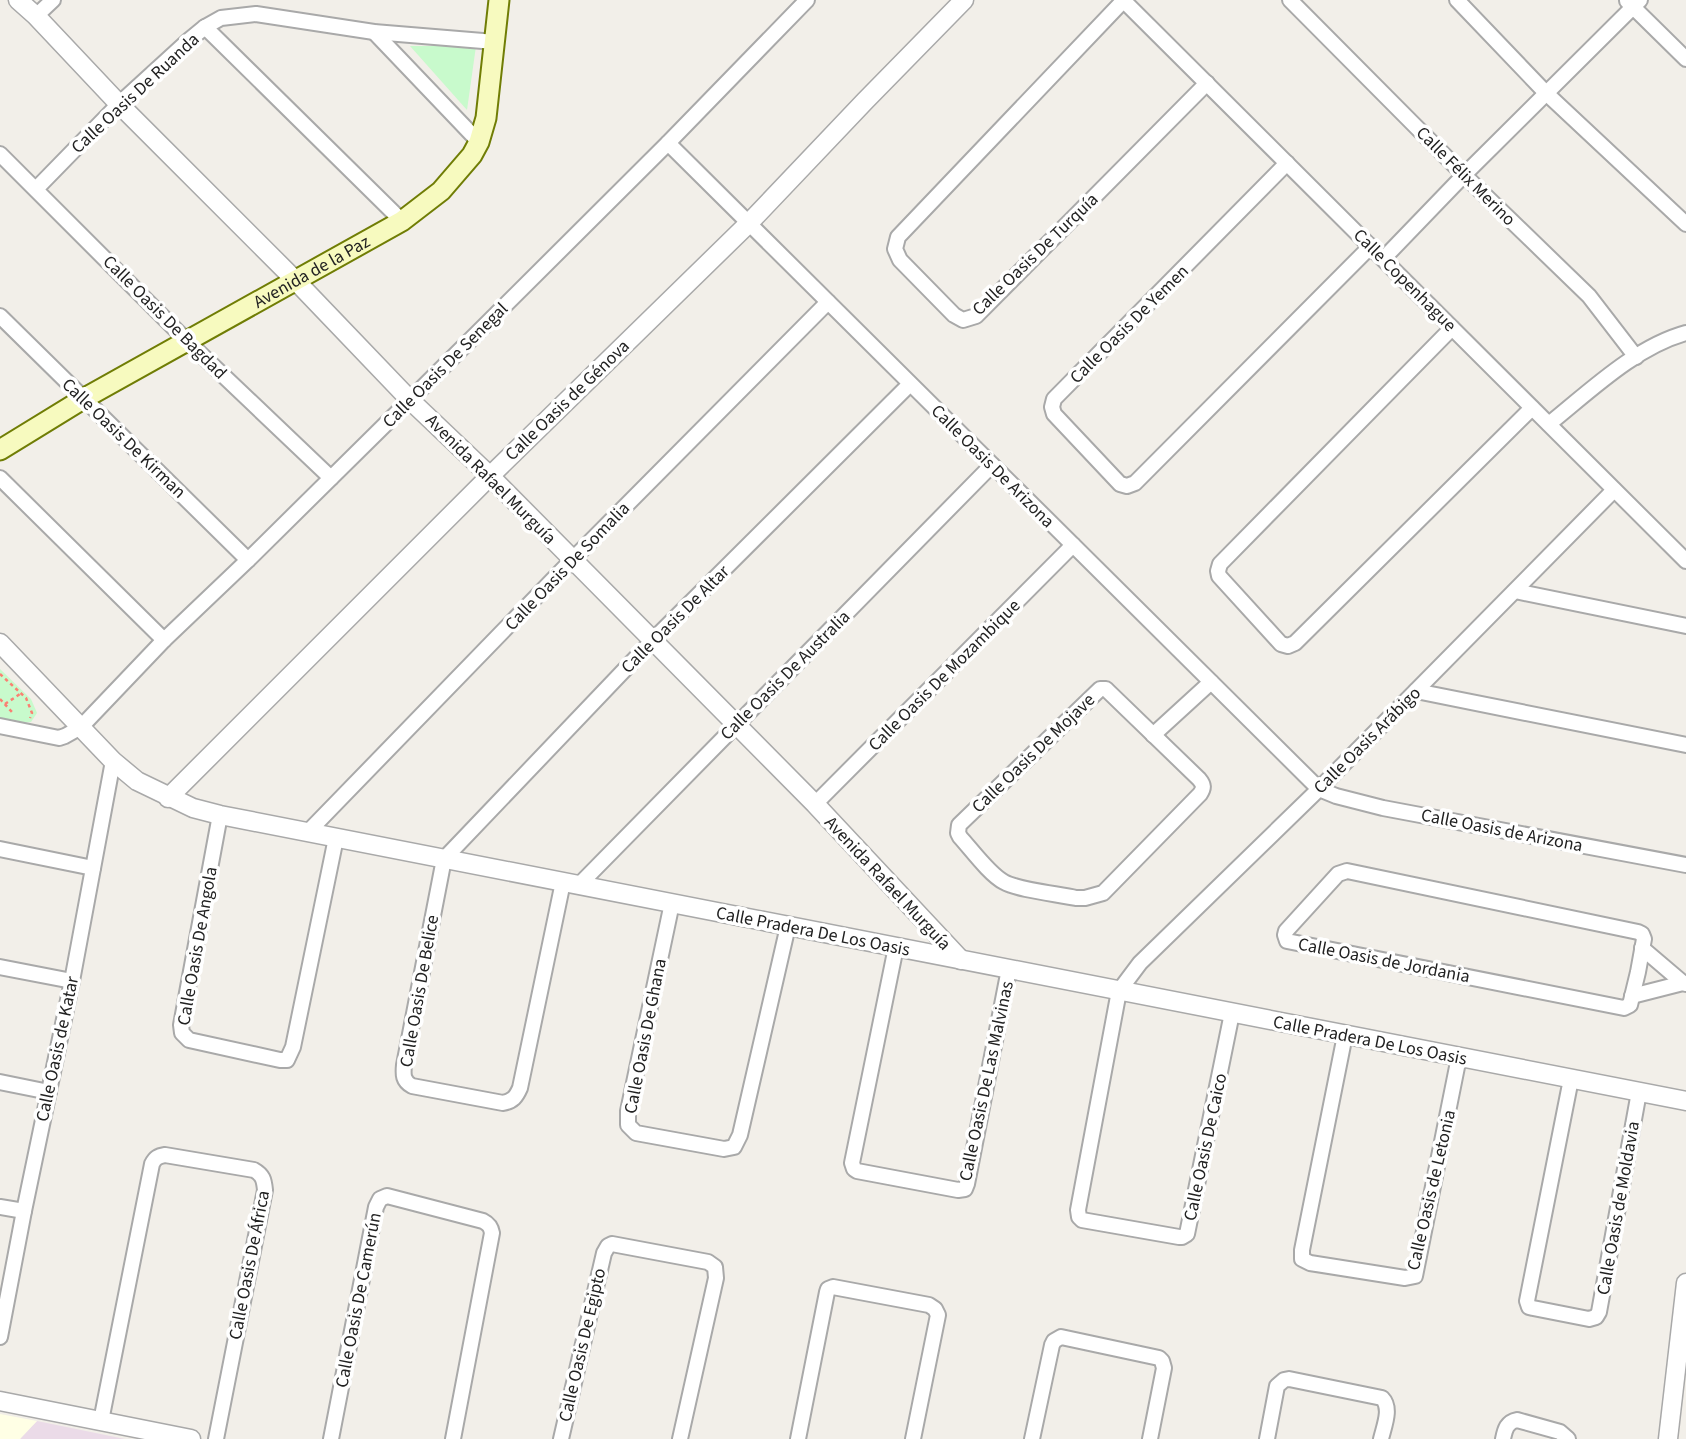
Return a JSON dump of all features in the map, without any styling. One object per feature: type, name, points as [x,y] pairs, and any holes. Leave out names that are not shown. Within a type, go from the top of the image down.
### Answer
[{"type":"main road","name":"Avenida de la Paz","points":[[0,450],[83,399],[402,221],[442,191],[480,142],[486,118],[499,0]]},
{"type":"street","name":"Avenida Rafael Murguía","points":[[18,0],[46,5],[119,104],[296,281],[410,400],[490,476],[815,804],[961,960]]},
{"type":"street","name":"Calle Oasis De Senegal","points":[[81,727],[164,640],[410,400],[807,0]]},
{"type":"street","name":"Calle Oasis de Génova","points":[[168,798],[490,476],[749,223],[964,0]]},
{"type":"street","name":"Calle Oasis De Turquía","points":[[1124,0],[898,237],[895,249],[900,260],[954,316],[964,320],[976,316],[1206,83]]},
{"type":"street","name":"Calle Copenhague","points":[[1124,0],[1686,561]]},
{"type":"street","name":"Calle Félix Merino","points":[[1290,0],[1589,296],[1636,357]]},
{"type":"street","points":[[1457,0],[1546,93],[1686,224]]},
{"type":"street","points":[[1384,258],[1633,2],[1686,59]]},
{"type":"street","name":"Calle Oasis De Ruanda","points":[[36,189],[119,104],[188,41],[205,27],[221,19],[256,13],[374,32],[495,42]]},
{"type":"street","points":[[205,27],[402,221]]},
{"type":"street","points":[[374,32],[480,142]]},
{"type":"street","name":"Calle Oasis De Arizona","points":[[668,143],[1319,789]]},
{"type":"street","name":"Calle Oasis De Bagdad","points":[[0,154],[188,342],[331,478]]},
{"type":"street","name":"Calle Oasis De Yemen","points":[[1287,163],[1055,399],[1052,407],[1054,414],[1120,484],[1128,486],[1135,483],[1371,246]]},
{"type":"street","name":"Calle Oasis De Somalia","points":[[308,832],[828,302]]},
{"type":"street","name":"Calle Oasis De Kirman","points":[[0,316],[248,560]]},
{"type":"street","points":[[1452,328],[1220,564],[1217,571],[1219,576],[1281,644],[1288,646],[1295,643],[1532,408]]},
{"type":"street","points":[[1549,424],[1636,357],[1686,333]]},
{"type":"street","name":"Calle Oasis De Altar","points":[[444,859],[652,641],[910,384]]},
{"type":"street","name":"Calle Oasis De Australia","points":[[571,884],[736,724],[992,465]]},
{"type":"street","points":[[0,478],[164,640]]},
{"type":"street","name":"Calle Oasis Arábigo","points":[[1119,991],[1140,963],[1319,789],[1615,490]]},
{"type":"street","name":"Calle Oasis De Mozambique","points":[[815,804],[1073,545]]},
{"type":"street","points":[[1515,591],[1686,626]]},
{"type":"street","name":"Calle Pradera De Los Oasis","points":[[0,643],[113,761],[137,781],[168,798],[220,816],[1686,1101]]},
{"type":"street","points":[[1153,734],[1212,682]]},
{"type":"street","name":"Calle Oasis De Mojave","points":[[1100,689],[1106,689],[1153,734],[1199,779],[1203,790],[1103,892],[1094,897],[1076,898],[1004,882],[960,837],[959,825],[1100,689]]},
{"type":"street","points":[[1416,691],[1686,745]]},
{"type":"street","points":[[0,726],[59,738],[81,727]]},
{"type":"street","name":"Calle Oasis de Katar","points":[[1,1327],[72,981],[113,761]]},
{"type":"street","name":"Calle Oasis de Arizona","points":[[1319,789],[1336,796],[1383,807],[1686,865]]},
{"type":"street","name":"Calle Oasis De Angola","points":[[220,816],[181,1033],[189,1040],[284,1061],[289,1058],[293,1048],[336,838]]},
{"type":"street","points":[[0,849],[93,868]]},
{"type":"street","name":"Calle Oasis De Belice","points":[[444,859],[403,1072],[407,1083],[426,1089],[503,1103],[516,1097],[571,884]]},
{"type":"street","name":"Calle Oasis de Jordania","points":[[1347,871],[1638,932],[1643,936],[1642,948],[1684,983],[1632,996],[1629,1005],[1624,1008],[1290,942],[1285,935],[1338,874],[1347,871]]},
{"type":"street","name":"Calle Oasis De Ghana","points":[[672,904],[628,1111],[628,1125],[636,1133],[724,1149],[734,1147],[740,1135],[788,926]]},
{"type":"street","name":"Calle Oasis De Las Malvinas","points":[[896,947],[852,1163],[857,1171],[958,1190],[965,1189],[1009,969]]},
{"type":"street","points":[[1632,996],[1642,948]]},
{"type":"street","points":[[0,967],[72,981]]},
{"type":"street","name":"Calle Oasis De Caico","points":[[1119,991],[1078,1210],[1079,1217],[1086,1221],[1179,1237],[1187,1234],[1232,1013]]},
{"type":"street","name":"Calle Oasis de Letonia","points":[[1345,1035],[1302,1250],[1303,1259],[1310,1263],[1405,1278],[1415,1276],[1460,1057]]},
{"type":"street","name":"Calle Oasis de Moldavia","points":[[1571,1079],[1527,1301],[1529,1307],[1589,1319],[1596,1317],[1599,1312],[1639,1092]]},
{"type":"street","points":[[0,1082],[49,1092]]},
{"type":"street","name":"Calle Oasis De África","points":[[101,1421],[152,1164],[154,1159],[165,1155],[254,1170],[265,1182],[216,1439]]},
{"type":"street","name":"Calle Oasis De Camerún","points":[[331,1439],[376,1207],[380,1199],[387,1196],[483,1221],[491,1228],[453,1439]]},
{"type":"street","points":[[0,1206],[24,1211]]},
{"type":"street","name":"Calle Oasis De Egipto","points":[[561,1439],[604,1253],[612,1244],[708,1262],[715,1267],[716,1278],[680,1439]]},
{"type":"street","points":[[1668,1439],[1686,1283]]},
{"type":"street","points":[[798,1439],[827,1292],[833,1287],[929,1305],[937,1312],[913,1439]]},
{"type":"street","points":[[1032,1439],[1052,1345],[1061,1337],[1162,1361],[1164,1368],[1150,1439]]},
{"type":"street","points":[[1267,1439],[1277,1386],[1289,1379],[1382,1398],[1387,1408],[1381,1439]]},
{"type":"street","points":[[0,1401],[191,1439]]},
{"type":"street","points":[[1503,1439],[1506,1426],[1517,1420],[1560,1432],[1568,1439]]},
{"type":"path","points":[[0,674],[26,698],[32,713],[27,721]]},
{"type":"path","points":[[5,704],[20,693]]},
{"type":"shaded area","points":[[0,1414],[37,1421],[20,1439],[0,1439]]},
{"type":"shaded area","points":[[37,1421],[125,1439],[20,1439]]},
{"type":"green space","points":[[410,46],[476,46],[467,110]]},
{"type":"green space","points":[[0,669],[31,699],[37,713],[31,722],[0,720]]}]
